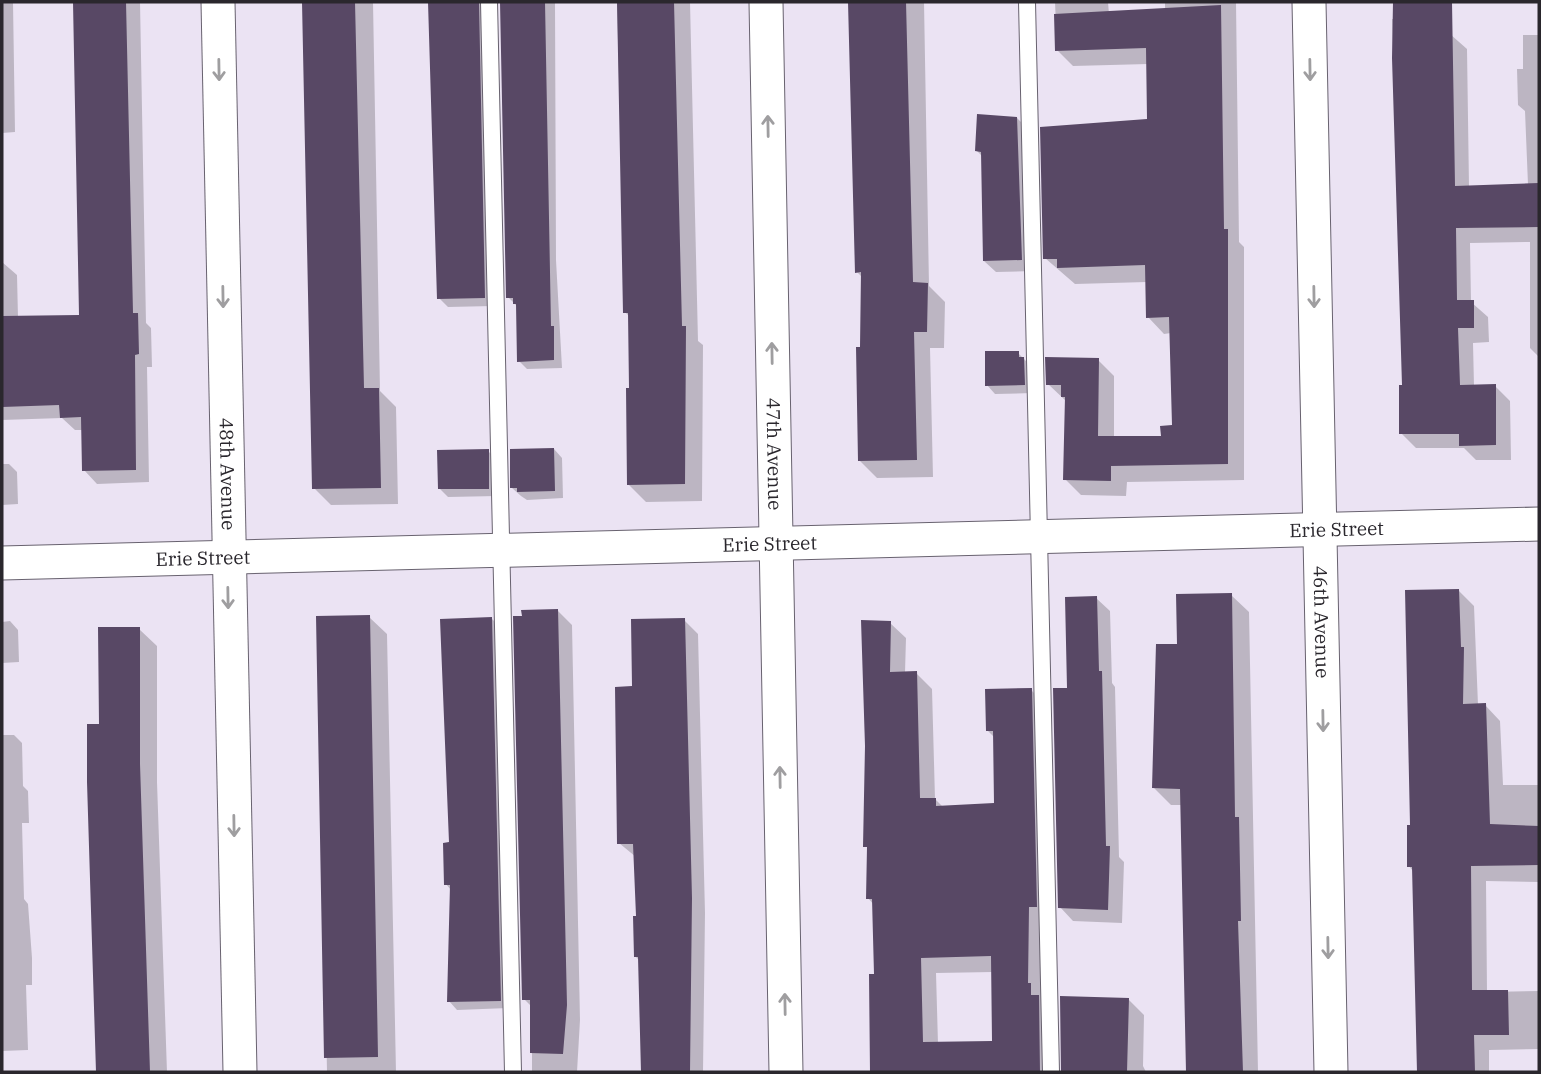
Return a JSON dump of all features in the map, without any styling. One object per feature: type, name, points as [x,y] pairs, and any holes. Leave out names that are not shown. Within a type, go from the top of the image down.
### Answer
[{"type":"street","name":"48th Avenue","points":[[218,2],[227,559],[240,1072]]},
{"type":"street","name":"47th Avenue","points":[[766,2],[786,1072]]},
{"type":"street","name":"46th Avenue","points":[[1309,2],[1331,1072]]},
{"type":"street","name":"Erie Street","points":[[2,563],[1539,524]]},
{"type":"lane","points":[[489,2],[513,1072]]},
{"type":"lane","points":[[1027,2],[1051,1072]]},
{"type":"building","points":[[73,2],[126,2],[133,313],[138,313],[139,354],[135,355],[136,470],[82,471],[81,417],[60,418],[59,405],[2,407],[2,316],[79,315]]},
{"type":"building","points":[[302,2],[355,2],[364,388],[379,388],[381,488],[312,489]]},
{"type":"building","points":[[428,2],[479,2],[485,298],[437,299]]},
{"type":"building","points":[[500,2],[545,2],[551,326],[554,326],[554,360],[517,362],[516,304],[513,304],[513,298],[506,298]]},
{"type":"building","points":[[617,2],[674,2],[682,326],[686,326],[685,484],[627,485],[628,313],[623,313]]},
{"type":"building","points":[[848,2],[906,2],[913,282],[928,283],[927,332],[914,332],[917,460],[858,461],[856,347],[860,347],[861,272],[855,273]]},
{"type":"building","points":[[1393,2],[1452,2],[1455,186],[1539,183],[1539,227],[1456,228],[1457,300],[1474,300],[1474,328],[1458,328],[1460,385],[1496,384],[1496,445],[1459,446],[1459,434],[1399,434],[1399,385],[1402,385],[1392,58]]},
{"type":"building","points":[[1221,5],[1224,229],[1228,229],[1228,464],[1111,466],[1111,481],[1063,480],[1065,397],[1061,397],[1061,385],[1046,385],[1045,357],[1099,358],[1098,436],[1161,436],[1160,426],[1172,425],[1169,317],[1146,318],[1145,265],[1057,268],[1057,259],[1043,259],[1040,127],[1147,119],[1146,48],[1055,51],[1054,14]]},
{"type":"building","points":[[977,114],[1017,117],[1022,260],[983,261],[981,152],[975,151]]},
{"type":"building","points":[[985,351],[1019,351],[1019,357],[1024,357],[1025,385],[985,386]]},
{"type":"building","points":[[554,448],[555,491],[517,492],[517,488],[510,488],[510,449]]},
{"type":"building","points":[[489,449],[489,489],[438,489],[437,450]]},
{"type":"building","points":[[1459,589],[1461,647],[1464,647],[1463,704],[1486,703],[1490,824],[1539,826],[1539,865],[1471,866],[1472,990],[1508,990],[1509,1035],[1474,1035],[1475,1072],[1417,1072],[1412,867],[1407,867],[1407,825],[1410,825],[1405,590]]},
{"type":"building","points":[[1232,593],[1235,817],[1239,817],[1241,921],[1238,921],[1243,1072],[1186,1072],[1180,789],[1152,788],[1156,644],[1177,644],[1176,594]]},
{"type":"building","points":[[1097,596],[1099,671],[1102,671],[1106,846],[1110,846],[1108,910],[1058,908],[1053,688],[1067,688],[1065,597]]},
{"type":"building","points":[[558,609],[567,1005],[563,1054],[530,1053],[530,1000],[522,1000],[513,616],[522,616],[521,610]]},
{"type":"building","points":[[370,615],[378,1057],[324,1058],[316,616]]},
{"type":"building","points":[[492,617],[501,1001],[447,1002],[450,885],[444,885],[443,843],[449,842],[440,619]]},
{"type":"building","points":[[685,618],[692,898],[690,1072],[641,1072],[638,957],[634,957],[633,916],[636,916],[633,844],[617,844],[615,687],[632,686],[631,619]]},
{"type":"building","points":[[861,620],[891,621],[890,672],[917,671],[920,798],[936,798],[936,806],[994,803],[993,731],[986,731],[985,689],[1032,688],[1037,907],[1029,907],[1028,983],[1031,983],[1031,995],[1039,995],[1040,1072],[870,1072],[869,974],[874,974],[872,899],[866,899],[867,847],[863,847],[865,746]],"holes":[[[991,956],[992,1041],[923,1042],[921,958]]]},
{"type":"building","points":[[98,627],[140,627],[140,764],[150,1072],[96,1072],[87,724],[99,724]]},
{"type":"building","points":[[1060,996],[1129,998],[1127,1072],[1061,1072]]}]
